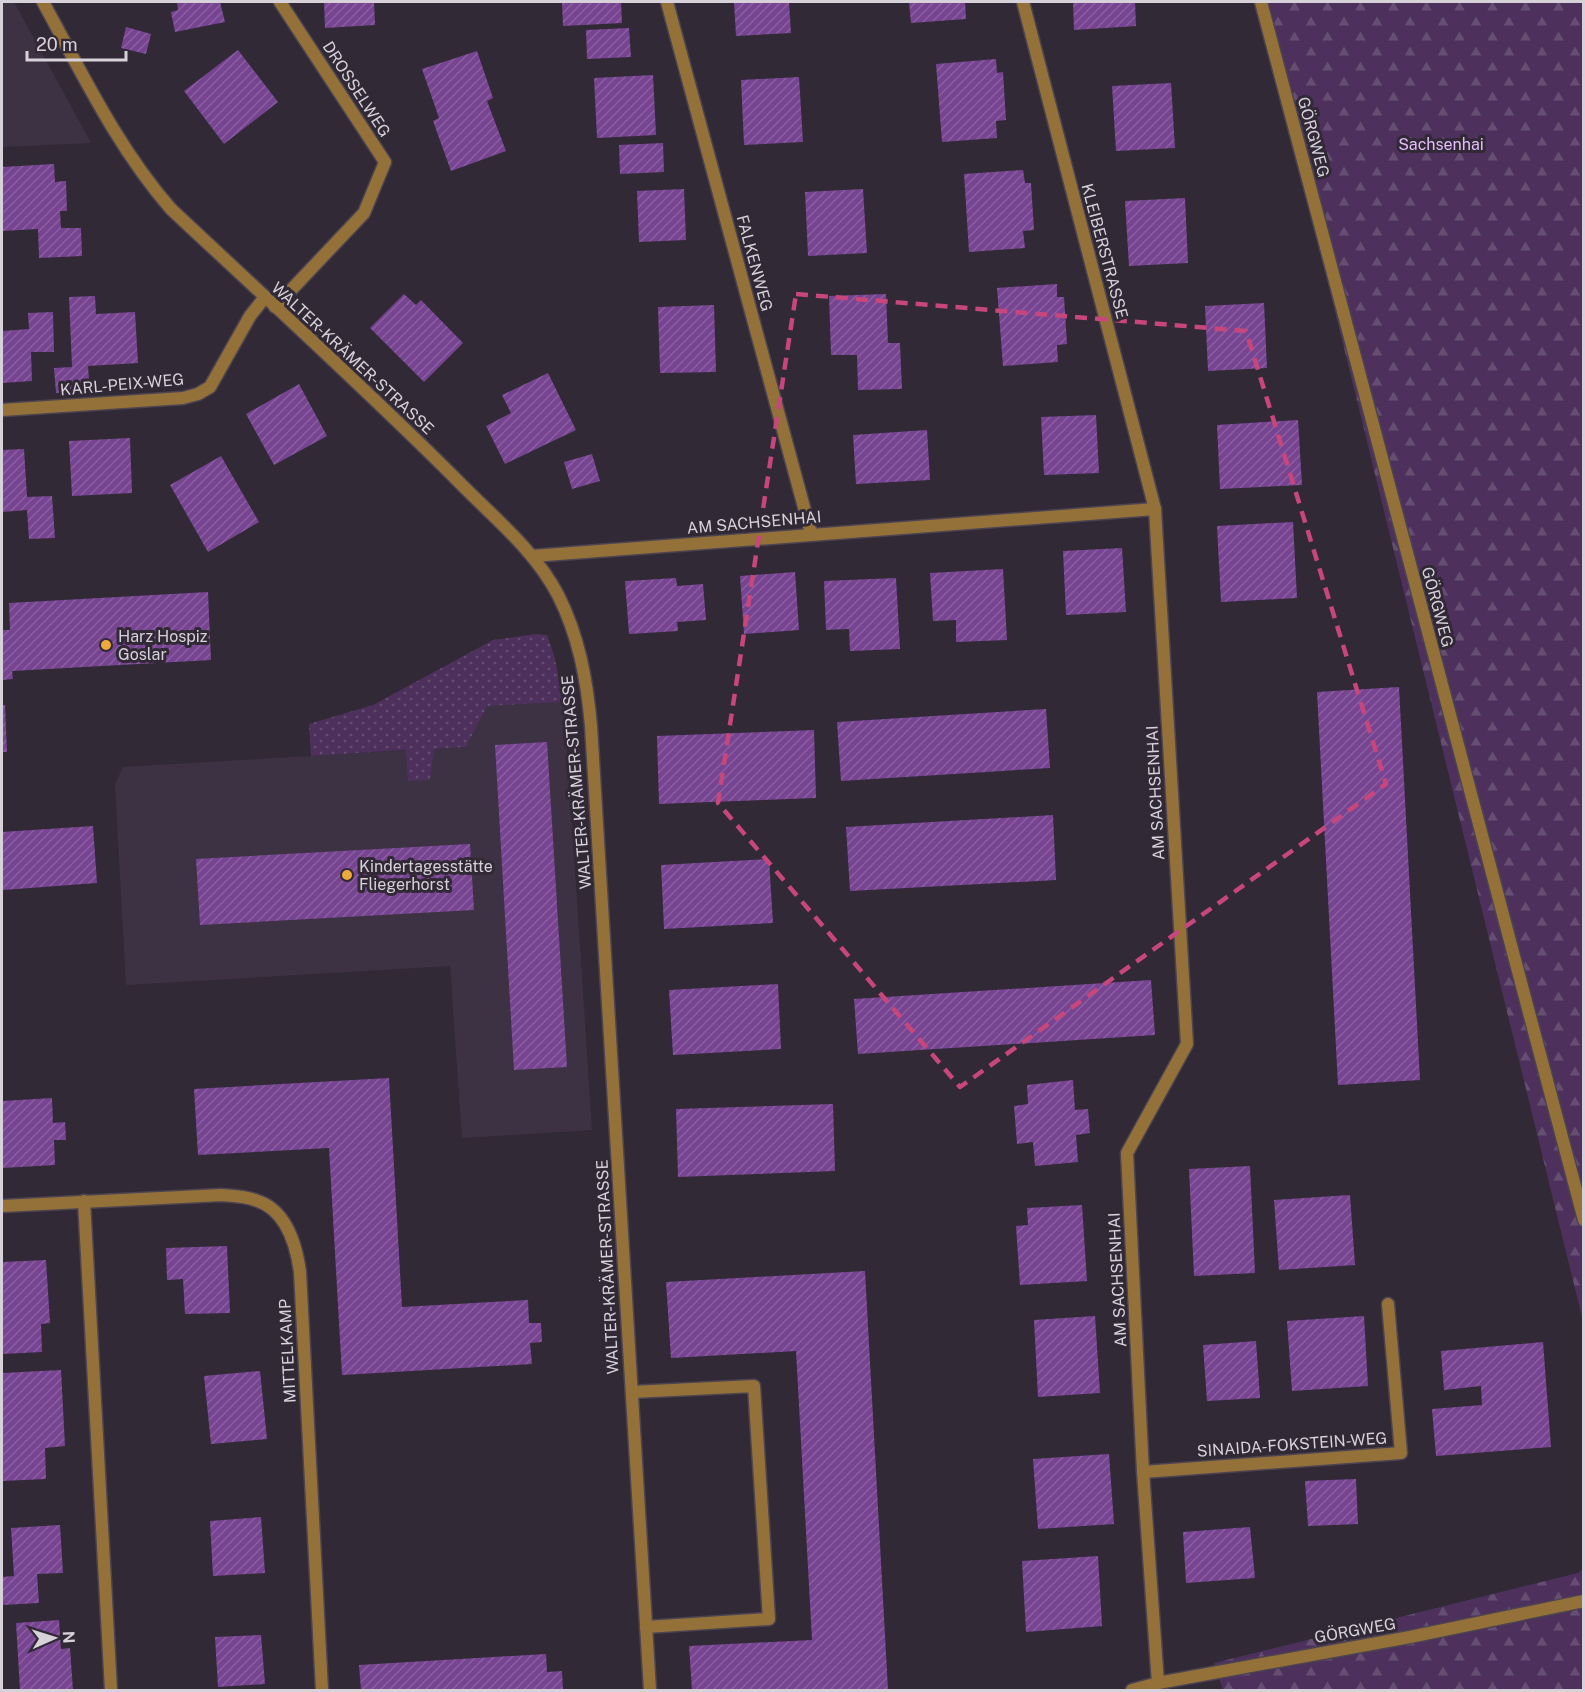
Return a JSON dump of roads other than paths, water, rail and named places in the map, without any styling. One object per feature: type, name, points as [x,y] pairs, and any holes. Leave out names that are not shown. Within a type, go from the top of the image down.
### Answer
[{"type":"street","name":"WALTER-KRÄMER-STRASSE","points":[[43,2],[116,137],[143,177],[171,209],[432,456],[532,556],[558,594],[576,637],[587,682],[650,1690]]},
{"type":"street","name":"DROSSELWEG","points":[[275,307],[364,213],[385,162],[280,2]]},
{"type":"street","name":"FALKENWEG","points":[[668,2],[811,533]]},
{"type":"street","name":"KLEIBERSTRASSE","points":[[1023,2],[1155,509]]},
{"type":"street","name":"GÖRGWEG","points":[[1262,2],[1584,1220]]},
{"type":"street","name":"KARL-PEIX-WEG","points":[[2,410],[183,398],[198,394],[210,387],[218,377],[250,316],[266,297]]},
{"type":"street","name":"AM SACHSENHAI","points":[[532,556],[811,533],[1155,509],[1187,1044],[1127,1153],[1143,1472],[1158,1683]]},
{"type":"street","name":"MITTELKAMP","points":[[2,1206],[221,1195],[255,1200],[274,1210],[289,1229],[297,1251],[300,1272],[322,1690]]},
{"type":"street","points":[[84,1201],[111,1690]]},
{"type":"street","name":"SINAIDA-FOKSTEIN-WEG","points":[[1143,1472],[1401,1453],[1388,1304]]},
{"type":"street","points":[[632,1392],[754,1386],[769,1618],[646,1627]]},
{"type":"street","name":"GÖRGWEG","points":[[1132,1690],[1158,1683],[1410,1637],[1584,1601]]},
{"type":"place","name":"Harz Hospiz Goslar","points":[[106,645]]},
{"type":"place","name":"Kindertagesstätte Fliegerhorst","points":[[347,875]]},
{"type":"park label","name":"Sachsenhai","points":[[1441,144]]}]
